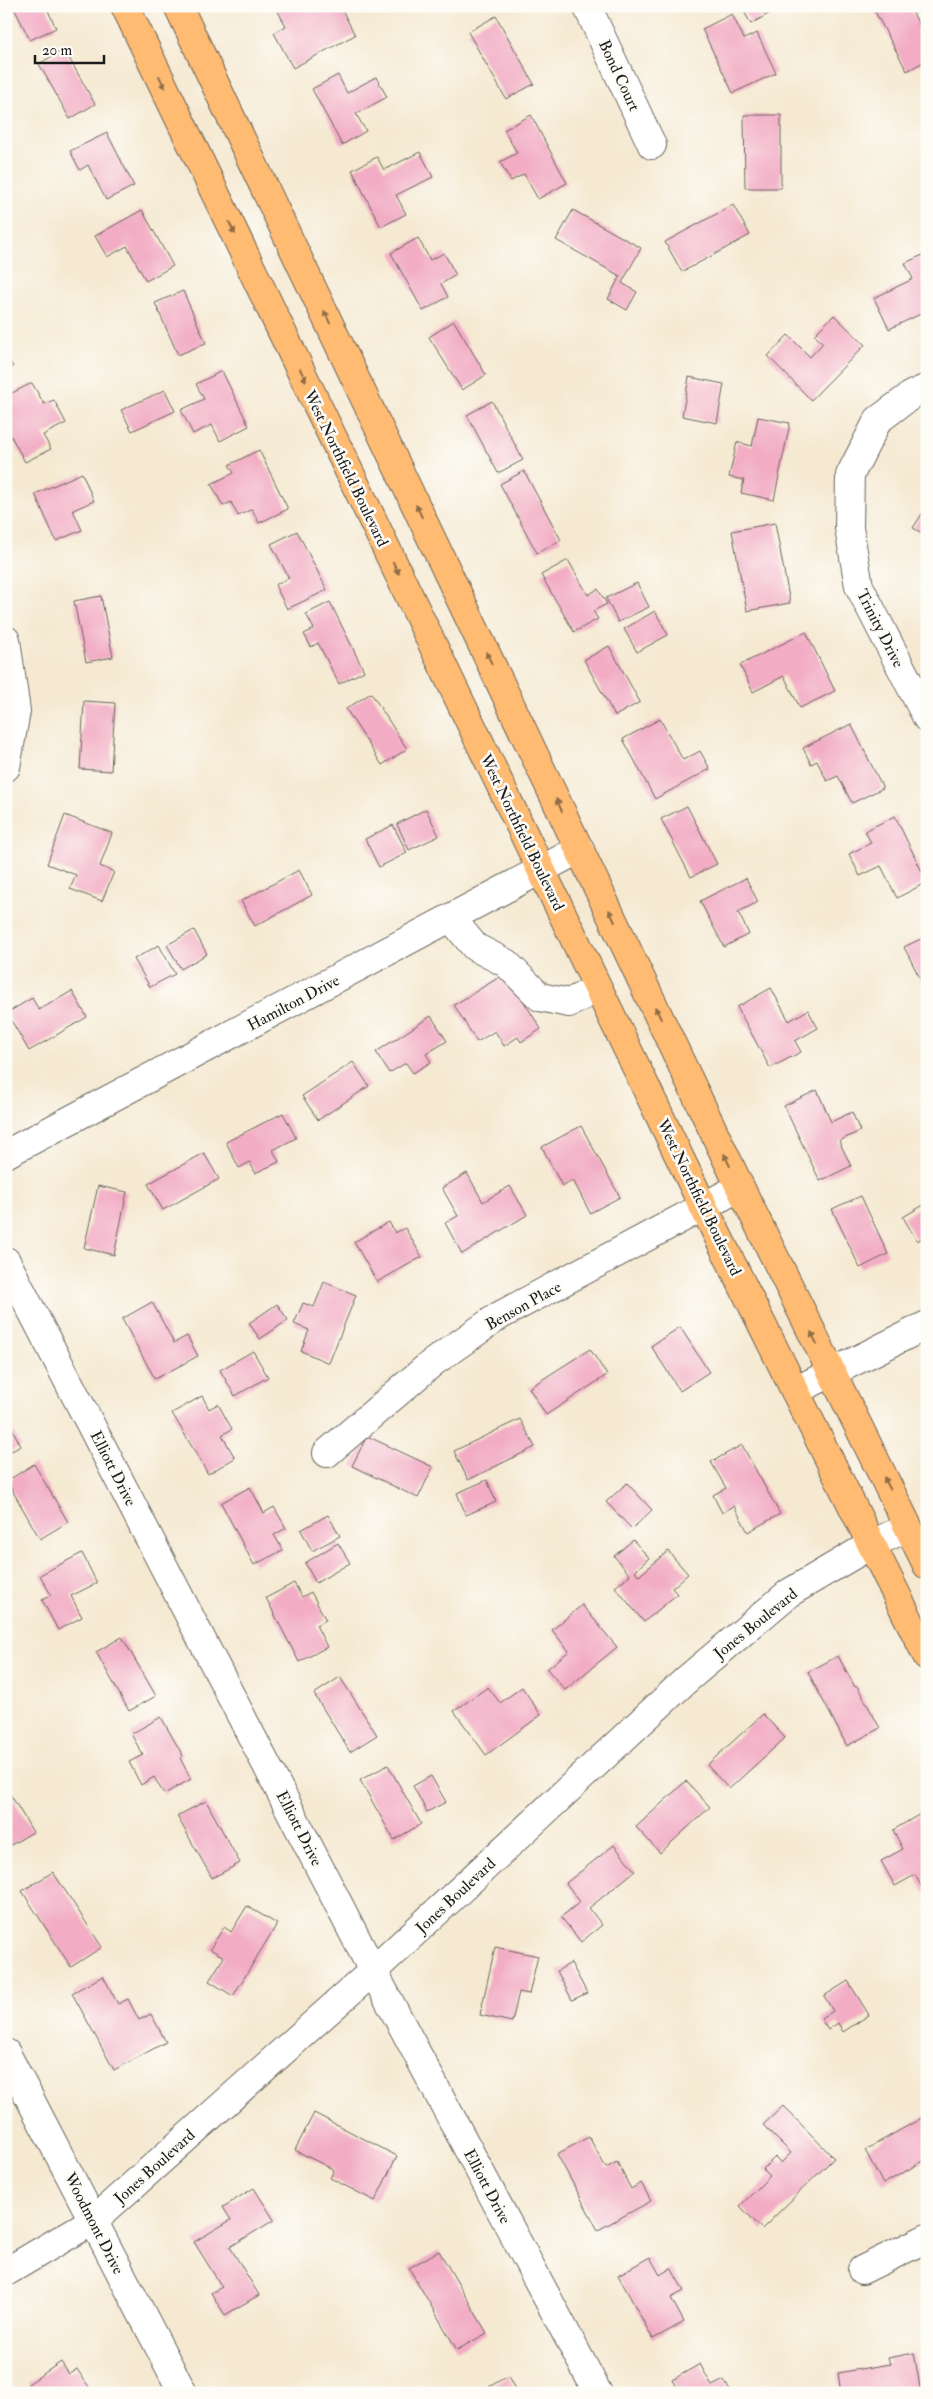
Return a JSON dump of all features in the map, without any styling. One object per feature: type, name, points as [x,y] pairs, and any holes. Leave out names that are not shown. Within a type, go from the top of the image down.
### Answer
[{"type":"main road","name":"West Northfield Boulevard","points":[[125,6],[704,1208],[927,1656]]},
{"type":"main road","points":[[178,6],[740,1188],[927,1565]]},
{"type":"street","name":"Bond Court","points":[[587,6],[652,145]]},
{"type":"street","name":"Trinity Drive","points":[[927,388],[913,394],[878,420],[850,475],[849,528],[859,586],[927,718]]},
{"type":"street","points":[[6,640],[16,711],[6,767]]},
{"type":"street","name":"Hamilton Drive","points":[[6,1154],[580,849]]},
{"type":"street","points":[[451,918],[475,947],[506,963],[540,997],[569,1002],[598,988]]},
{"type":"street","name":"Benson Place","points":[[327,1453],[432,1363],[499,1316],[740,1188]]},
{"type":"street","name":"Elliott Drive","points":[[6,1261],[373,1970],[598,2393]]},
{"type":"street","points":[[795,1391],[927,1325]]},
{"type":"street","name":"Jones Boulevard","points":[[6,2272],[94,2220],[373,1970],[686,1680],[789,1593],[872,1544],[908,1527]]},
{"type":"street","name":"Woodmont Drive","points":[[6,2053],[183,2393]]},
{"type":"street","points":[[862,2270],[927,2238]]},
{"type":"building","points":[[13,6],[46,6],[56,28],[30,40]]},
{"type":"building","points":[[275,6],[340,6],[355,35],[293,68],[274,33],[286,26]]},
{"type":"building","points":[[741,6],[782,6],[751,24]]},
{"type":"building","points":[[877,6],[909,6],[927,39],[927,60],[907,71],[873,8]]},
{"type":"building","points":[[732,14],[744,39],[757,33],[776,73],[733,93],[702,29]]},
{"type":"building","points":[[496,16],[534,84],[506,99],[468,32]]},
{"type":"building","points":[[64,49],[95,104],[70,119],[39,64]]},
{"type":"building","points":[[338,75],[347,93],[376,77],[387,97],[356,114],[366,131],[342,145],[312,89]]},
{"type":"building","points":[[531,115],[567,183],[538,199],[524,174],[511,181],[500,162],[517,153],[504,130]]},
{"type":"building","points":[[744,115],[781,115],[781,188],[745,188]]},
{"type":"building","points":[[107,133],[134,186],[106,200],[88,165],[80,170],[70,151]]},
{"type":"building","points":[[420,152],[433,177],[396,195],[406,214],[381,227],[352,170],[377,157],[384,170]]},
{"type":"building","points":[[733,205],[750,235],[682,272],[665,242]]},
{"type":"building","points":[[142,210],[173,266],[146,281],[127,246],[107,257],[95,236]]},
{"type":"building","points":[[573,210],[641,248],[622,283],[637,292],[627,310],[608,299],[620,276],[556,240]]},
{"type":"building","points":[[418,238],[430,260],[444,253],[456,275],[441,284],[448,297],[423,311],[391,253]]},
{"type":"building","points":[[925,254],[927,311],[889,329],[874,298],[913,279],[905,263]]},
{"type":"building","points":[[183,291],[206,343],[178,355],[155,303]]},
{"type":"building","points":[[834,315],[865,345],[811,400],[768,356],[788,335],[810,357],[823,343],[814,335]]},
{"type":"building","points":[[454,321],[486,375],[462,390],[429,337]]},
{"type":"building","points":[[6,355],[13,367],[6,371]]},
{"type":"building","points":[[222,371],[249,426],[220,441],[212,425],[193,434],[181,410],[204,399],[196,384]]},
{"type":"building","points":[[689,377],[724,384],[717,423],[682,416]]},
{"type":"building","points":[[32,383],[44,404],[54,400],[66,423],[43,435],[51,449],[25,462],[6,427],[6,396]]},
{"type":"building","points":[[165,390],[175,411],[132,431],[121,410]]},
{"type":"building","points":[[492,401],[523,460],[498,473],[467,415]]},
{"type":"building","points":[[758,417],[790,423],[774,500],[741,493],[744,480],[729,477],[737,442],[752,446]]},
{"type":"building","points":[[259,450],[288,509],[259,523],[252,509],[238,516],[231,502],[223,506],[211,484],[234,473],[229,465]]},
{"type":"building","points":[[524,471],[561,540],[537,553],[500,484]]},
{"type":"building","points":[[82,473],[94,501],[73,510],[82,530],[56,541],[35,494]]},
{"type":"building","points":[[927,506],[927,536],[913,528]]},
{"type":"building","points":[[775,523],[790,603],[747,611],[732,531]]},
{"type":"building","points":[[297,531],[327,590],[287,609],[275,585],[289,578],[271,544]]},
{"type":"building","points":[[568,560],[588,595],[598,589],[607,604],[593,611],[598,619],[574,632],[541,575]]},
{"type":"building","points":[[637,583],[649,607],[618,622],[606,598]]},
{"type":"building","points":[[101,596],[113,657],[86,662],[74,601]]},
{"type":"building","points":[[330,602],[364,671],[339,684],[318,643],[311,647],[304,634],[314,629],[306,614]]},
{"type":"building","points":[[655,611],[668,635],[637,652],[624,629]]},
{"type":"building","points":[[806,632],[835,691],[800,708],[784,676],[753,692],[740,665]]},
{"type":"building","points":[[609,646],[640,702],[615,716],[584,660]]},
{"type":"building","points":[[371,693],[407,749],[382,765],[346,709]]},
{"type":"building","points":[[84,701],[115,703],[111,771],[80,769]]},
{"type":"building","points":[[660,719],[683,760],[700,751],[710,769],[655,799],[623,739]]},
{"type":"building","points":[[851,724],[883,788],[852,803],[838,776],[827,781],[817,761],[811,764],[803,748]]},
{"type":"building","points":[[687,806],[717,864],[691,877],[661,819]]},
{"type":"building","points":[[426,809],[439,836],[409,850],[397,824]]},
{"type":"building","points":[[65,815],[112,833],[100,866],[114,872],[102,901],[70,889],[76,875],[47,864]]},
{"type":"building","points":[[895,816],[927,882],[897,898],[881,866],[860,876],[849,854],[871,843],[865,831]]},
{"type":"building","points":[[393,825],[407,853],[379,867],[365,839]]},
{"type":"building","points":[[299,870],[312,895],[255,926],[241,901]]},
{"type":"building","points":[[746,878],[758,902],[738,912],[749,934],[724,947],[700,901]]},
{"type":"building","points":[[194,930],[207,954],[181,969],[167,945]]},
{"type":"building","points":[[927,936],[927,992],[904,947]]},
{"type":"building","points":[[159,945],[175,974],[150,987],[134,959]]},
{"type":"building","points":[[506,973],[541,1029],[521,1042],[518,1037],[504,1046],[495,1031],[477,1042],[454,1005]]},
{"type":"building","points":[[771,988],[789,1021],[808,1010],[818,1028],[795,1041],[801,1052],[770,1068],[737,1007]]},
{"type":"building","points":[[72,991],[87,1017],[29,1051],[7,1013],[32,998],[39,1010]]},
{"type":"building","points":[[431,1016],[447,1041],[426,1054],[431,1062],[413,1073],[406,1063],[389,1073],[376,1052]]},
{"type":"building","points":[[353,1062],[369,1086],[318,1120],[302,1096]]},
{"type":"building","points":[[817,1090],[831,1122],[852,1112],[860,1131],[839,1141],[851,1166],[820,1181],[784,1106]]},
{"type":"building","points":[[283,1113],[296,1138],[273,1150],[279,1162],[255,1173],[250,1162],[239,1168],[226,1142]]},
{"type":"building","points":[[581,1126],[620,1197],[590,1213],[573,1180],[562,1186],[542,1147]]},
{"type":"building","points":[[204,1153],[219,1179],[163,1210],[148,1184]]},
{"type":"building","points":[[467,1173],[483,1202],[510,1186],[527,1215],[462,1254],[445,1223],[458,1216],[442,1188]]},
{"type":"building","points":[[98,1186],[127,1192],[114,1255],[84,1248]]},
{"type":"building","points":[[861,1196],[888,1254],[860,1268],[832,1209]]},
{"type":"building","points":[[927,1203],[927,1235],[917,1241],[903,1217]]},
{"type":"building","points":[[389,1222],[395,1233],[405,1228],[422,1257],[377,1282],[354,1242]]},
{"type":"building","points":[[324,1282],[356,1295],[329,1363],[301,1351],[309,1330],[294,1324],[303,1303],[314,1307]]},
{"type":"building","points":[[152,1302],[174,1343],[187,1336],[198,1356],[155,1379],[122,1319]]},
{"type":"building","points":[[277,1304],[288,1320],[260,1339],[249,1323]]},
{"type":"building","points":[[680,1327],[709,1372],[680,1391],[651,1346]]},
{"type":"building","points":[[590,1349],[607,1375],[546,1415],[529,1388]]},
{"type":"building","points":[[253,1351],[268,1377],[235,1396],[220,1370]]},
{"type":"building","points":[[202,1396],[209,1409],[218,1404],[232,1429],[222,1435],[235,1458],[208,1474],[172,1413]]},
{"type":"building","points":[[6,1417],[21,1446],[6,1454]]},
{"type":"building","points":[[520,1419],[535,1447],[468,1480],[454,1451]]},
{"type":"building","points":[[367,1436],[433,1467],[418,1498],[352,1466]]},
{"type":"building","points":[[742,1445],[780,1514],[748,1532],[734,1506],[722,1513],[713,1495],[726,1488],[711,1462]]},
{"type":"building","points":[[34,1464],[68,1522],[40,1539],[7,1481]]},
{"type":"building","points":[[487,1480],[496,1502],[466,1515],[457,1493]]},
{"type":"building","points":[[627,1483],[652,1510],[632,1529],[606,1502]]},
{"type":"building","points":[[250,1487],[264,1513],[274,1507],[286,1528],[274,1535],[283,1550],[254,1565],[221,1503]]},
{"type":"building","points":[[328,1515],[340,1536],[312,1551],[301,1530]]},
{"type":"building","points":[[633,1540],[649,1558],[635,1571],[639,1576],[668,1551],[688,1574],[672,1588],[677,1594],[644,1622],[615,1587],[630,1575],[614,1556]]},
{"type":"building","points":[[338,1543],[350,1563],[316,1583],[305,1563]]},
{"type":"building","points":[[82,1553],[97,1583],[71,1596],[82,1617],[58,1630],[42,1600],[51,1595],[40,1575]]},
{"type":"building","points":[[294,1583],[302,1597],[311,1592],[326,1620],[316,1625],[327,1647],[299,1662],[266,1598]]},
{"type":"building","points":[[582,1605],[617,1647],[565,1690],[547,1669],[569,1651],[552,1630]]},
{"type":"building","points":[[122,1637],[156,1696],[129,1711],[96,1652]]},
{"type":"building","points":[[838,1656],[880,1728],[847,1746],[808,1672]]},
{"type":"building","points":[[340,1677],[377,1735],[350,1752],[314,1694]]},
{"type":"building","points":[[488,1687],[500,1703],[522,1687],[541,1715],[486,1755],[454,1711]]},
{"type":"building","points":[[763,1714],[785,1738],[729,1789],[707,1765]]},
{"type":"building","points":[[161,1717],[183,1756],[180,1758],[191,1779],[164,1794],[154,1777],[141,1785],[129,1762],[143,1755],[131,1734]]},
{"type":"building","points":[[388,1765],[421,1824],[394,1840],[360,1780]]},
{"type":"building","points":[[431,1776],[446,1802],[427,1812],[413,1786]]},
{"type":"building","points":[[686,1781],[710,1807],[660,1853],[636,1827]]},
{"type":"building","points":[[6,1787],[33,1832],[6,1848]]},
{"type":"building","points":[[206,1801],[240,1863],[212,1878],[177,1816]]},
{"type":"building","points":[[922,1813],[927,1822],[927,1896],[915,1875],[895,1886],[881,1861],[903,1849],[893,1830]]},
{"type":"building","points":[[614,1845],[635,1871],[589,1908],[602,1925],[581,1942],[561,1917],[580,1902],[566,1883]]},
{"type":"building","points":[[53,1872],[102,1947],[71,1967],[22,1891]]},
{"type":"building","points":[[247,1906],[277,1924],[233,1996],[209,1981],[224,1957],[210,1949],[224,1927],[231,1932]]},
{"type":"building","points":[[495,1947],[538,1956],[529,1994],[519,1992],[512,2022],[480,2015]]},
{"type":"building","points":[[571,1963],[587,1993],[572,2000],[557,1971]]},
{"type":"building","points":[[103,1976],[118,2004],[128,1999],[139,2020],[151,2014],[166,2042],[114,2070],[72,1993]]},
{"type":"building","points":[[848,1981],[869,2015],[843,2032],[838,2023],[828,2030],[821,2019],[833,2011],[824,1996]]},
{"type":"building","points":[[783,2106],[834,2158],[762,2229],[740,2206],[770,2176],[763,2169],[775,2157],[781,2163],[791,2153],[763,2125]]},
{"type":"building","points":[[314,2113],[397,2156],[375,2201],[330,2178],[334,2170],[295,2150]]},
{"type":"building","points":[[927,2115],[927,2159],[883,2184],[865,2150]]},
{"type":"building","points":[[589,2137],[606,2168],[617,2162],[631,2189],[641,2183],[651,2201],[598,2230],[557,2154]]},
{"type":"building","points":[[254,2188],[274,2220],[230,2247],[259,2295],[225,2315],[211,2293],[222,2287],[194,2242],[231,2220],[223,2207]]},
{"type":"building","points":[[439,2251],[487,2333],[457,2350],[409,2268]]},
{"type":"building","points":[[650,2257],[660,2275],[671,2268],[684,2291],[671,2298],[684,2322],[653,2339],[618,2275]]},
{"type":"building","points":[[914,2353],[921,2393],[841,2393],[838,2373],[890,2364],[888,2358]]},
{"type":"building","points":[[61,2362],[69,2374],[77,2369],[93,2393],[26,2393],[31,2389],[28,2384]]},
{"type":"building","points":[[700,2364],[712,2386],[724,2380],[731,2393],[679,2393],[672,2380]]},
{"type":"building","points":[[508,2376],[517,2393],[478,2393]]}]
